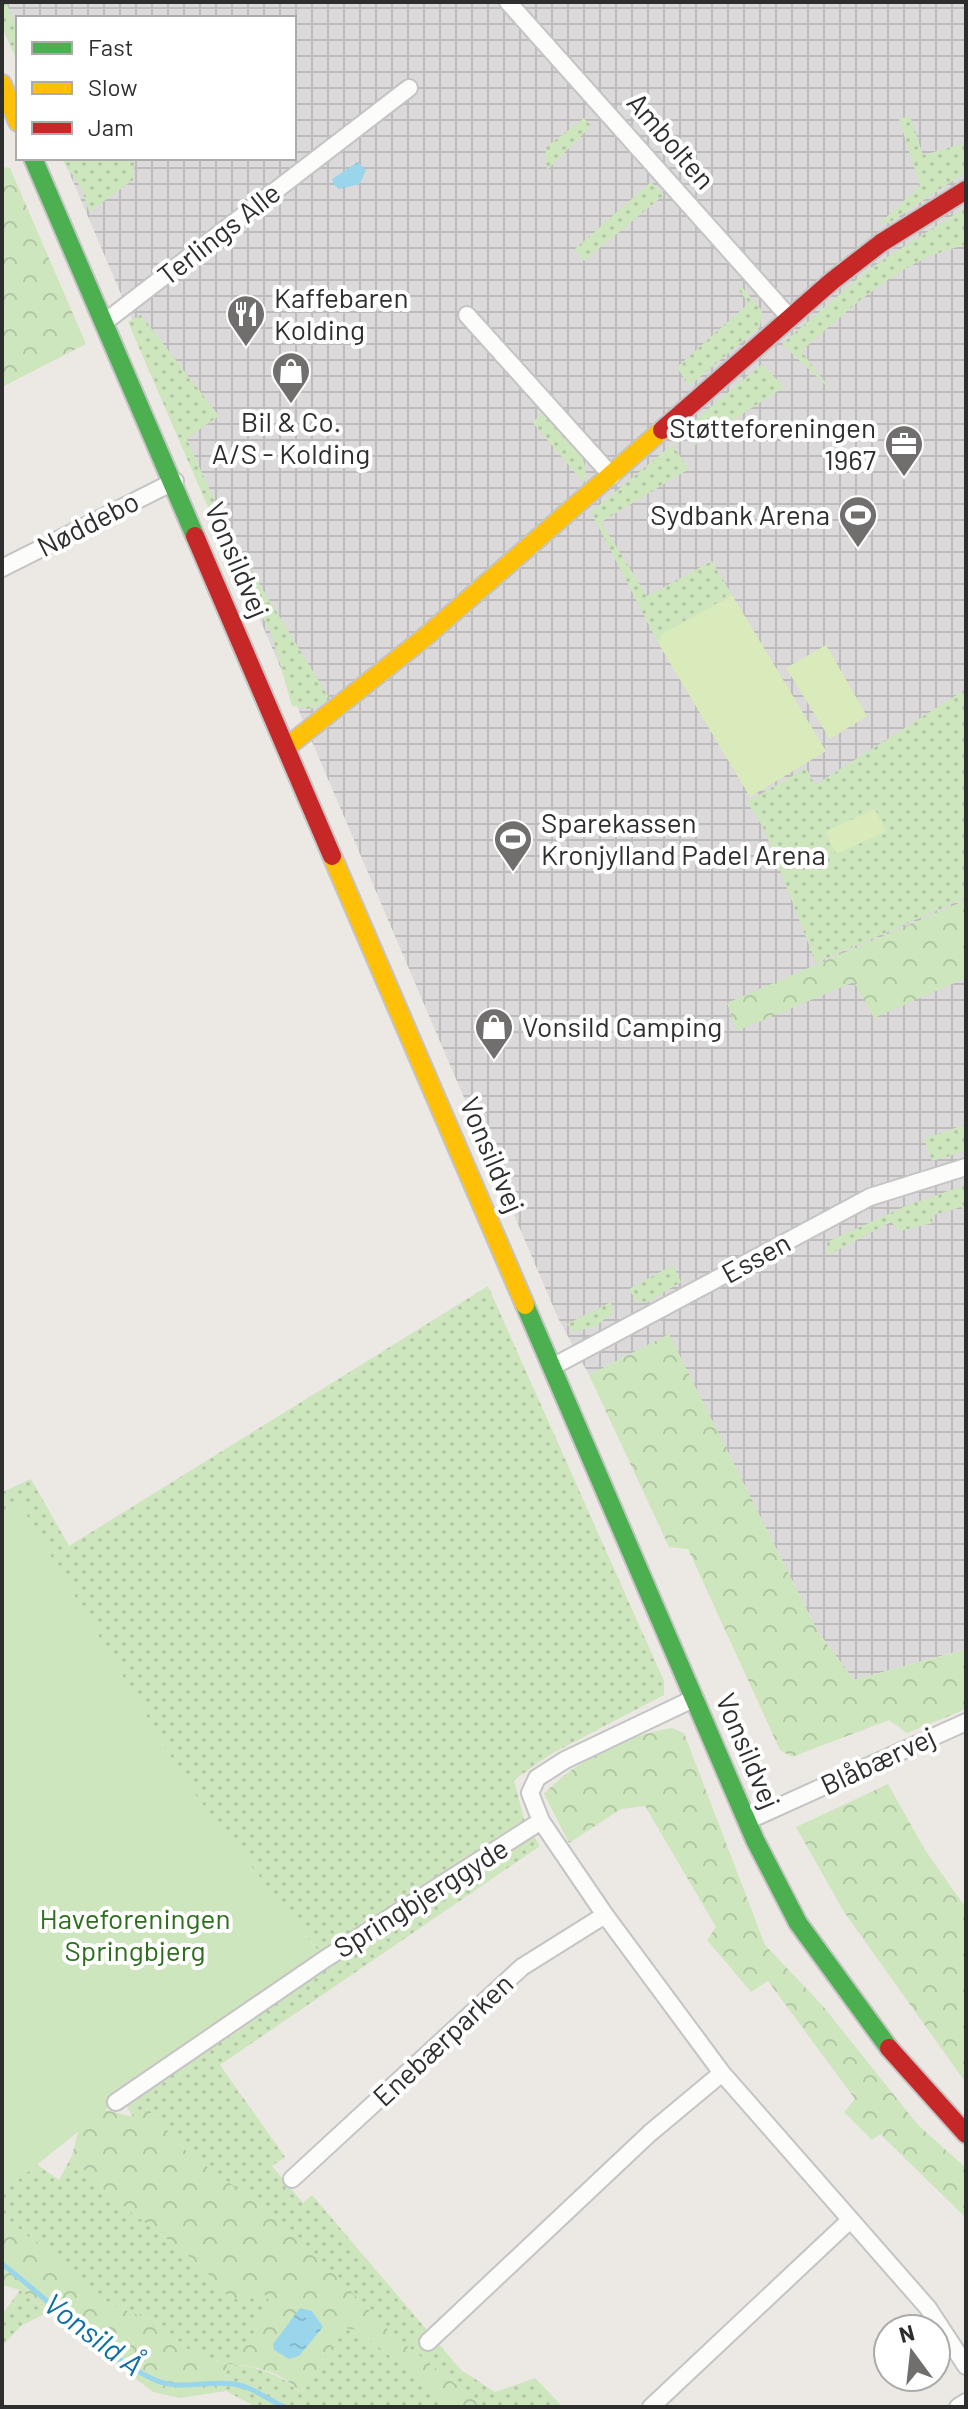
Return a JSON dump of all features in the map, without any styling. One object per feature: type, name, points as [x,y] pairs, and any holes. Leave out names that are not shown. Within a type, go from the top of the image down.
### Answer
[{"type":"main road","points":[[2,84],[16,117]]},
{"type":"main road","name":"Vonsildvej","points":[[34,160],[175,481],[747,1821],[807,1936],[871,2027],[966,2134]]},
{"type":"main road","points":[[288,746],[417,643],[790,318],[881,243],[966,190]]},
{"type":"street","name":"Ambolten","points":[[508,2],[790,318]]},
{"type":"street","name":"Terlings Alle","points":[[106,321],[409,88]]},
{"type":"street","points":[[467,315],[612,476]]},
{"type":"street","name":"Nøddebo","points":[[2,568],[175,481]]},
{"type":"street","name":"Essen","points":[[552,1367],[870,1197],[966,1167]]},
{"type":"street","points":[[695,1698],[565,1760],[537,1778],[530,1793],[541,1821],[605,1915],[722,2073],[929,2310],[966,2366]]},
{"type":"street","name":"Blåbærvej","points":[[747,1821],[966,1722]]},
{"type":"street","name":"Springbjerggyde","points":[[116,2102],[325,1959],[541,1821]]},
{"type":"street","name":"Enebærparken","points":[[292,2179],[522,1967],[605,1915]]},
{"type":"street","points":[[428,2342],[650,2133],[722,2073]]},
{"type":"street","points":[[651,2407],[849,2221]]},
{"type":"street","points":[[958,2407],[966,2402]]},
{"type":"shaded area","points":[[2,2],[966,2],[966,1649],[854,1680],[818,1632],[669,1335],[589,1375],[558,1318],[64,160],[296,160],[296,16],[16,16],[16,48]]},
{"type":"green space","points":[[2,2],[6,2],[16,25],[16,58],[2,27]]},
{"type":"green space","points":[[910,116],[923,155],[966,143],[966,172],[889,223],[879,224],[920,186],[899,119]]},
{"type":"green space","points":[[584,118],[591,126],[547,170],[545,148]]},
{"type":"green space","points":[[62,160],[135,160],[133,180],[89,212],[82,189]]},
{"type":"green space","points":[[2,167],[10,168],[86,344],[2,387]]},
{"type":"green space","points":[[651,182],[664,195],[584,261],[575,249]]},
{"type":"green space","points":[[966,207],[966,245],[919,261],[898,273],[858,302],[801,351],[832,391],[782,344],[869,269]]},
{"type":"green space","points":[[742,287],[762,311],[760,327],[689,386],[677,367],[749,303],[737,288]]},
{"type":"green space","points":[[141,315],[219,416],[187,438],[188,442],[232,539],[328,696],[325,703],[310,709],[292,706],[272,636],[214,521],[128,322]]},
{"type":"green space","points":[[762,364],[784,387],[695,445],[688,426]]},
{"type":"green space","points":[[543,414],[580,453],[586,472],[584,483],[532,422]]},
{"type":"green space","points":[[672,445],[689,469],[601,522],[647,596],[712,561],[732,595],[661,635],[659,645],[591,512]]},
{"type":"green space","points":[[732,595],[826,751],[750,797],[658,643],[662,634]]},
{"type":"green space","points":[[826,645],[867,716],[830,739],[786,668]]},
{"type":"green space","points":[[966,689],[966,898],[816,963],[764,829],[747,802],[806,768],[815,785]]},
{"type":"green space","points":[[875,809],[886,832],[836,854],[826,831]]},
{"type":"green space","points":[[966,900],[966,978],[874,1018],[854,982],[737,1031],[727,1003]]},
{"type":"green space","points":[[966,1124],[966,1151],[932,1161],[924,1139]]},
{"type":"green space","points":[[966,1185],[966,1213],[961,1207],[931,1216],[933,1223],[900,1231],[891,1222],[828,1255],[827,1242],[908,1205]]},
{"type":"green space","points":[[673,1265],[681,1282],[646,1303],[636,1301],[629,1289]]},
{"type":"green space","points":[[488,1286],[664,1681],[664,1695],[551,1754],[514,1780],[525,1823],[321,1954],[242,1858],[187,1784],[19,1503],[2,1511],[2,1492],[31,1479],[69,1546]]},
{"type":"green space","points":[[611,1302],[613,1313],[594,1327],[574,1332],[567,1324]]},
{"type":"green space","points":[[669,1334],[818,1632],[854,1680],[966,1649],[966,1709],[907,1733],[889,1720],[792,1757],[780,1750],[688,1549],[669,1547],[589,1375]]},
{"type":"green space","name":"Haveforeningen Springbjerg","points":[[19,1503],[187,1784],[329,1965],[115,2102],[2,2193],[2,1511]]},
{"type":"green space","points":[[672,1728],[684,1733],[765,1945],[822,2005],[918,2125],[966,2168],[966,2218],[880,2134],[872,2140],[844,2112],[855,2099],[768,1981],[751,1992],[707,1940],[716,1927],[645,1806],[621,1809],[569,1843],[544,1794],[571,1770],[603,1751],[638,1736]]},
{"type":"green space","points":[[888,1784],[925,1850],[966,1908],[966,2083],[844,1912],[796,1827]]},
{"type":"green space","points":[[532,1833],[540,1846],[220,2065],[285,2157],[272,2166],[303,2203],[312,2195],[461,2370],[495,2392],[535,2378],[563,2407],[485,2407],[394,2336],[284,2223],[188,2153],[147,2108],[133,2117],[124,2102]]},
{"type":"green space","points":[[146,2107],[188,2153],[285,2223],[394,2336],[485,2407],[453,2407],[358,2330],[344,2328],[301,2393],[285,2379],[267,2371],[227,2364],[254,2334],[269,2300],[264,2294],[242,2300],[229,2298],[193,2260],[109,2194],[72,2156],[80,2124],[97,2108],[133,2117]]},
{"type":"green space","points":[[72,2156],[109,2194],[193,2260],[229,2298],[242,2300],[264,2294],[269,2300],[254,2334],[228,2364],[267,2372],[301,2393],[344,2328],[358,2330],[453,2407],[256,2407],[226,2391],[226,2364],[191,2352],[155,2321],[111,2305],[2,2215],[2,2188],[28,2158],[59,2180]]},
{"type":"green space","points":[[2,2215],[111,2305],[155,2321],[191,2352],[227,2364],[226,2391],[180,2398],[153,2392],[20,2290],[2,2285]]},
{"type":"green space","points":[[20,2290],[48,2312],[21,2326],[2,2346],[2,2315]]},
{"type":"water","points":[[358,162],[366,170],[360,184],[339,189],[334,185],[332,179]]},
{"type":"water","points":[[300,2308],[312,2311],[323,2327],[299,2356],[289,2359],[274,2350],[273,2344]]},
{"type":"waterway","name":"Vonsild Å","points":[[2,2264],[95,2342],[155,2380],[174,2385],[234,2384],[285,2407]]},
{"type":"traffic: fast","points":[[34,160],[195,536]]},
{"type":"traffic: fast","points":[[525,1305],[755,1840],[798,1923],[889,2048]]},
{"type":"traffic: slow","points":[[2,84],[16,117]]},
{"type":"traffic: slow","points":[[288,746],[424,638],[662,430]]},
{"type":"traffic: slow","points":[[332,856],[525,1305]]},
{"type":"traffic: jam","points":[[662,430],[832,281],[881,243],[966,190]]},
{"type":"traffic: jam","points":[[195,536],[332,856]]},
{"type":"traffic: jam","points":[[889,2048],[966,2134]]},
{"type":"place","name":"Kaffebaren Kolding","points":[[246,348]]},
{"type":"place","name":"Bil & Co. A/S - Kolding","points":[[291,405]]},
{"type":"place","name":"Støtteforeningen 1967","points":[[904,478]]},
{"type":"place","name":"Sydbank Arena","points":[[858,549]]},
{"type":"place","name":"Sparekassen Kronjylland Padel Arena","points":[[513,873]]},
{"type":"place","name":"Vonsild Camping","points":[[494,1061]]}]
